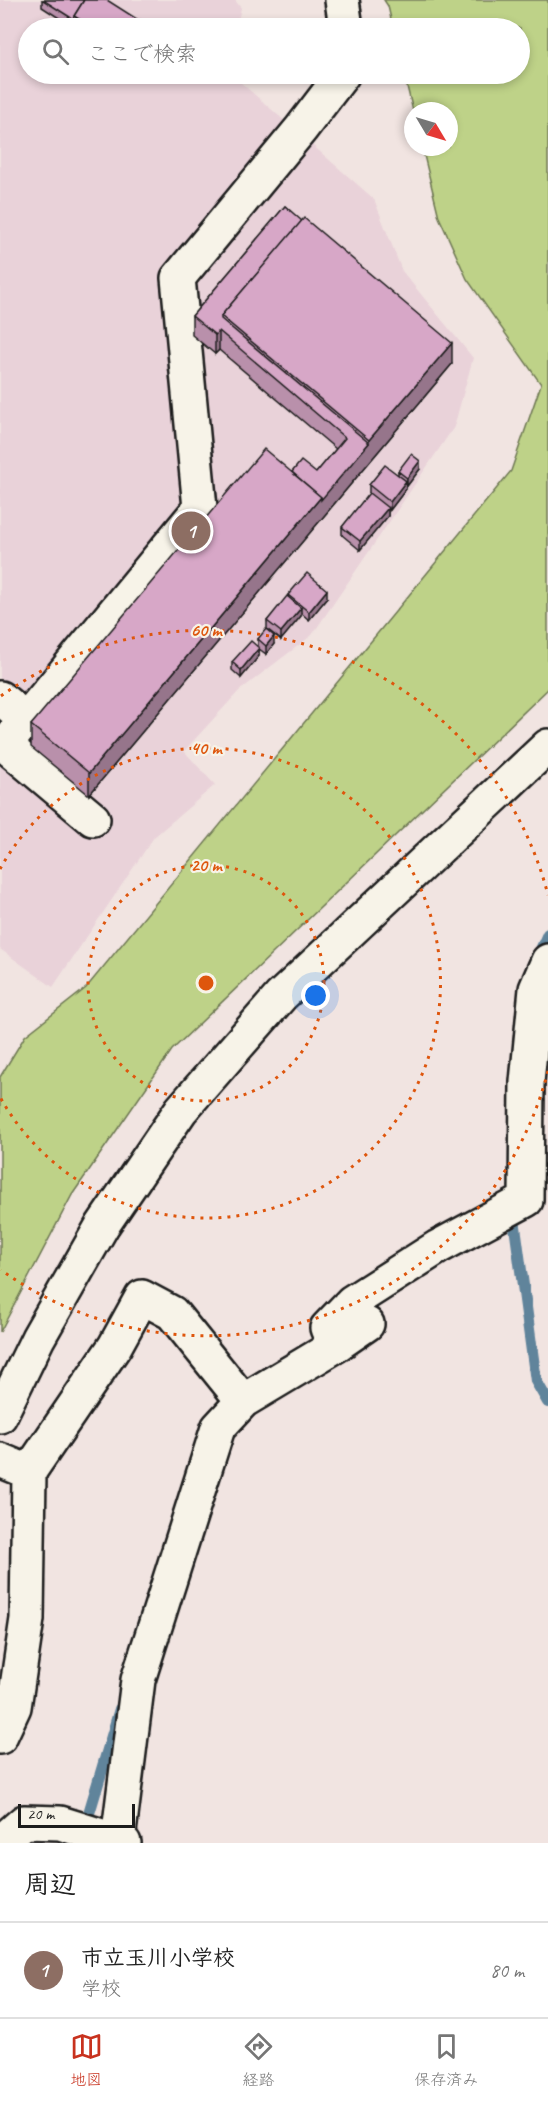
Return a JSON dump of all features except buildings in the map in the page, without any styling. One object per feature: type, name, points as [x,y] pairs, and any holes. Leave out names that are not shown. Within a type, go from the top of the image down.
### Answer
[{"type":"street","points":[[342,0],[345,18]]},
{"type":"street","points":[[93,819],[5,745],[200,508],[178,278],[335,84]]},
{"type":"street","points":[[0,698],[26,719]]},
{"type":"street","points":[[0,1416],[38,1338],[102,1226],[181,1110],[281,996],[548,746]]},
{"type":"street","points":[[335,1346],[327,1328],[352,1302],[438,1247],[526,1200],[527,1082],[536,989],[548,962]]},
{"type":"street","points":[[0,1737],[14,1707],[27,1619],[15,1466],[115,1346],[142,1297],[172,1312],[243,1401]]},
{"type":"street","points":[[0,1843],[24,1822],[60,1823],[121,1841],[138,1680],[218,1428],[243,1401],[335,1346],[367,1324]]},
{"type":"shaded area","points":[[0,0],[235,0],[241,8],[238,18],[18,18],[18,84],[242,84],[374,199],[402,271],[473,358],[454,427],[312,635],[239,691],[184,751],[215,785],[154,837],[53,987],[0,949]]},
{"type":"green space","points":[[384,0],[548,0],[548,689],[172,1050],[72,1195],[0,1332],[0,1077],[25,1036],[86,988],[511,471],[541,384],[467,279],[439,217],[424,156],[458,156],[458,102],[411,102],[406,84],[530,84],[530,18],[391,18]]},
{"type":"waterway","points":[[536,961],[548,934]]},
{"type":"waterway","points":[[504,1225],[514,1219],[536,1381],[548,1402]]},
{"type":"waterway","points":[[84,1830],[120,1709]]},
{"type":"place","name":"市立玉川小学校","points":[[191,531]]}]
